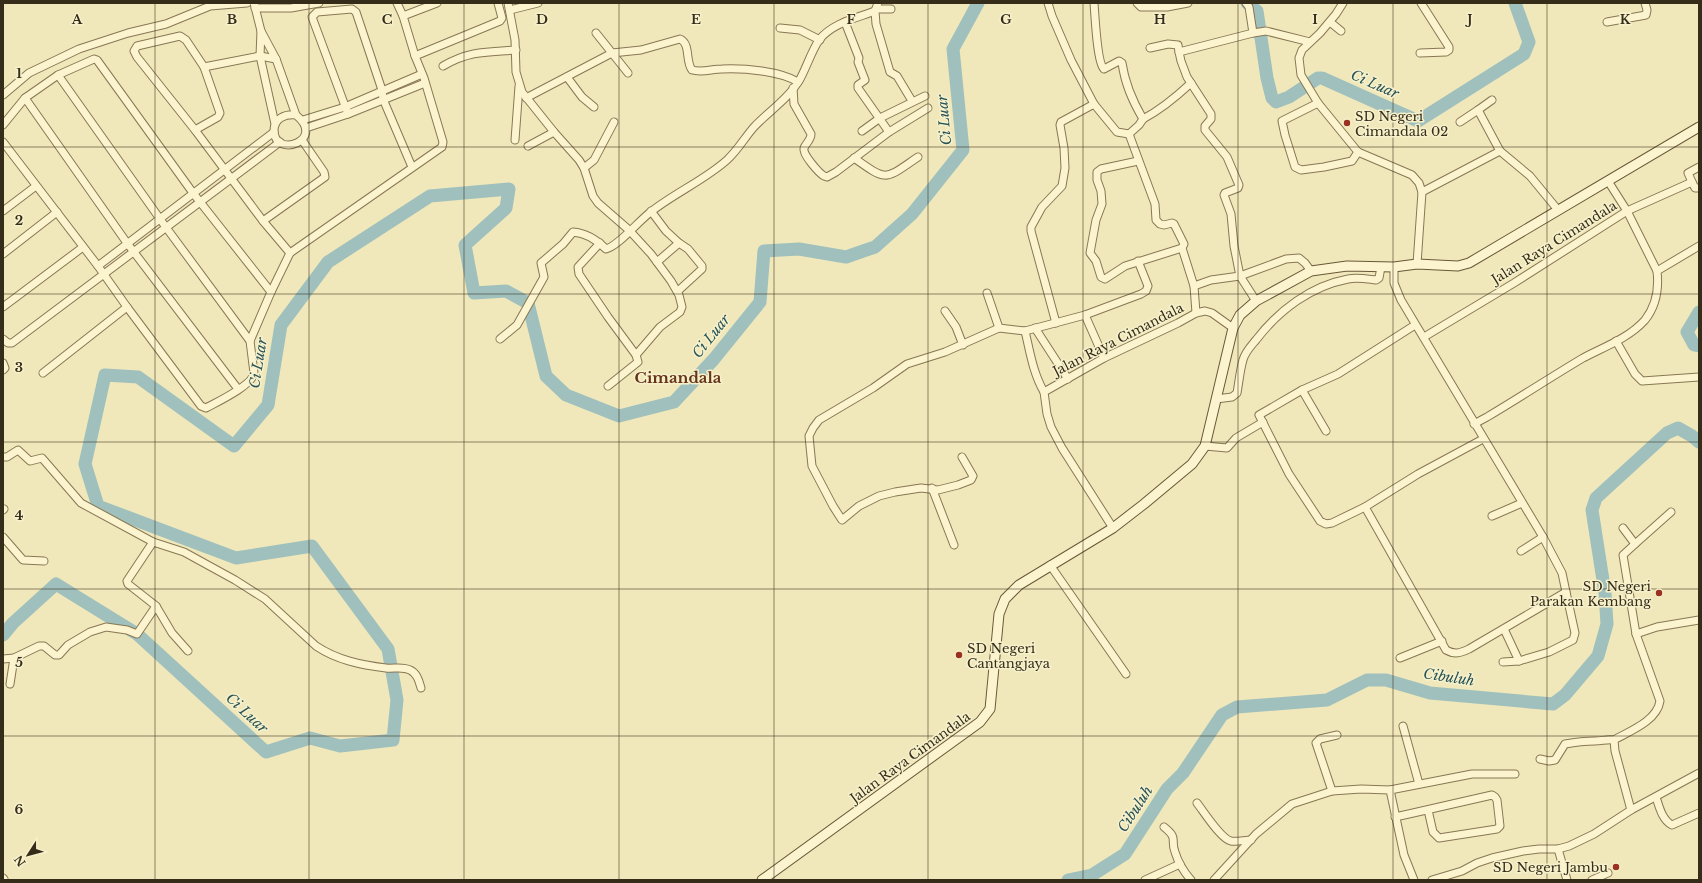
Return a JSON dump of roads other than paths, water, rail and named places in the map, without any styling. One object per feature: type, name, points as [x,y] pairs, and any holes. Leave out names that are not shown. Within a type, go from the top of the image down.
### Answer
[{"type":"street","points":[[3,95],[29,73],[79,49],[166,24],[210,6],[247,3]]},
{"type":"street","points":[[260,31],[276,59],[296,115],[302,120],[306,128],[302,140],[295,145],[287,145],[280,142],[274,132],[275,124],[260,56],[260,31],[254,5],[291,8],[319,3]]},
{"type":"street","points":[[250,341],[290,253],[442,147],[443,142],[425,83],[403,16],[397,3]]},
{"type":"street","points":[[403,16],[436,3]]},
{"type":"street","points":[[415,56],[500,21],[502,18],[498,3]]},
{"type":"street","points":[[538,3],[509,6],[516,50],[516,72],[522,92],[584,168],[598,203],[629,230],[657,262],[678,291],[682,307],[680,312],[660,327],[636,355]]},
{"type":"street","points":[[1048,3],[1071,60],[1094,104],[1117,132],[1129,134]]},
{"type":"street","points":[[1094,3],[1098,53],[1102,67],[1104,69],[1119,61],[1122,63],[1124,79],[1132,99],[1143,118]]},
{"type":"street","points":[[1137,3],[1141,8],[1167,7],[1188,3]]},
{"type":"street","points":[[1246,3],[1259,32]]},
{"type":"street","points":[[1343,3],[1330,22],[1302,50],[1299,58],[1301,75],[1318,103],[1358,152],[1412,175],[1419,183],[1422,192],[1417,264]]},
{"type":"street","points":[[1420,53],[1446,52],[1449,50],[1449,47],[1421,3]]},
{"type":"street","points":[[1607,22],[1646,15],[1647,10],[1645,3]]},
{"type":"street","points":[[500,338],[515,327],[544,277],[541,263],[563,244],[573,232],[580,233],[600,243],[607,249],[617,243],[629,230],[651,211],[728,159],[754,127],[776,107],[798,82],[820,40],[845,22],[876,8],[891,9]]},
{"type":"street","points":[[876,8],[876,24],[890,72],[897,76],[912,101]]},
{"type":"street","points":[[348,114],[312,16],[317,12],[352,9],[355,11],[382,90],[383,99],[412,167]]},
{"type":"street","points":[[845,22],[859,58],[858,62],[865,80],[858,85],[858,88],[890,132]]},
{"type":"street","points":[[1330,22],[1341,31]]},
{"type":"street","points":[[780,28],[800,30],[820,40]]},
{"type":"street","points":[[1179,52],[1259,32],[1310,42]]},
{"type":"street","points":[[596,34],[628,73]]},
{"type":"street","points":[[195,130],[218,117],[220,113],[204,67],[186,40],[180,36],[137,46],[135,49],[137,57],[195,130],[263,221],[290,253]]},
{"type":"street","points":[[526,98],[612,53],[641,50],[680,38],[686,47],[690,68],[692,70],[742,70],[788,76],[798,82]]},
{"type":"street","points":[[1150,48],[1168,44],[1178,45],[1183,68],[1211,114],[1211,119],[1205,126],[1205,130],[1227,157],[1239,185],[1238,188],[1224,193],[1224,195],[1231,214],[1234,246],[1240,276],[1256,301]]},
{"type":"street","points":[[443,66],[455,59],[478,52],[516,50]]},
{"type":"street","points":[[204,67],[260,56],[276,59]]},
{"type":"street","points":[[3,124],[25,98],[58,74],[94,59],[99,61],[193,193],[271,292]]},
{"type":"street","points":[[3,142],[98,266],[202,407],[206,408],[252,380],[254,375],[250,341],[165,226],[58,74]]},
{"type":"street","points":[[302,120],[345,107],[422,74]]},
{"type":"street","points":[[567,77],[582,97],[594,107]]},
{"type":"street","points":[[306,128],[348,114],[425,83]]},
{"type":"street","points":[[515,140],[519,83]]},
{"type":"street","points":[[1129,134],[1139,125],[1143,118],[1164,106],[1191,83]]},
{"type":"street","points":[[793,88],[794,104],[811,134],[811,138],[804,148],[804,155],[821,175],[827,176],[832,174],[890,132],[928,108]]},
{"type":"street","points":[[862,131],[880,118],[924,96]]},
{"type":"street","points":[[25,98],[127,243],[238,389]]},
{"type":"street","points":[[1460,122],[1492,100]]},
{"type":"street","points":[[1318,103],[1282,121],[1295,167],[1301,170],[1348,162],[1355,158],[1358,152]]},
{"type":"street","points":[[1056,323],[1031,227],[1042,207],[1062,186],[1065,162],[1060,125],[1061,122],[1094,104]]},
{"type":"street","name":"Jalan Raya Cimandala","points":[[1478,110],[1500,150],[1530,176],[1558,210]]},
{"type":"street","points":[[275,124],[280,117],[288,114],[296,115]]},
{"type":"street","points":[[584,168],[594,160],[614,122]]},
{"type":"street","name":"Jalan Raya Cimandala","points":[[762,880],[980,722],[990,709],[1001,606],[1005,599],[1019,585],[1113,528],[1187,469],[1199,456],[1204,446],[1233,328],[1240,315],[1256,301],[1311,271],[1347,266],[1394,267],[1417,264],[1464,266],[1699,127]]},
{"type":"street","points":[[98,266],[274,132]]},
{"type":"street","points":[[528,146],[554,132]]},
{"type":"street","points":[[1129,134],[1154,204],[1156,220],[1160,224],[1174,224],[1184,244],[1182,248],[1194,286],[1196,313]]},
{"type":"street","points":[[263,221],[324,177],[324,172],[302,140]]},
{"type":"street","points":[[3,339],[8,343],[12,343],[165,226],[280,142]]},
{"type":"street","points":[[1422,192],[1500,150]]},
{"type":"street","points":[[854,158],[876,173],[886,176],[894,173],[918,157]]},
{"type":"street","points":[[1138,161],[1101,169],[1097,172],[1097,180],[1101,191],[1102,204],[1090,252],[1096,261],[1101,277],[1104,279],[1125,266],[1182,248]]},
{"type":"street","points":[[1699,167],[1688,173],[1695,188],[1699,188]]},
{"type":"street","points":[[1474,424],[1584,358],[1616,341],[1644,320],[1651,310],[1658,290],[1657,271],[1627,211],[1608,181]]},
{"type":"street","name":"Jalan Raya Cimandala","points":[[1424,337],[1514,283],[1627,211],[1692,182]]},
{"type":"street","points":[[4,209],[36,186]]},
{"type":"street","points":[[651,211],[666,231],[688,249],[702,267],[678,291]]},
{"type":"street","points":[[3,254],[57,212]]},
{"type":"street","points":[[600,243],[581,262],[578,267],[579,274],[636,355],[638,362],[608,386]]},
{"type":"street","points":[[657,262],[679,243]]},
{"type":"street","points":[[1657,271],[1699,246]]},
{"type":"street","points":[[3,307],[83,247]]},
{"type":"street","points":[[1194,286],[1211,280],[1240,276],[1286,260],[1299,258],[1311,271]]},
{"type":"street","points":[[962,457],[973,478],[958,485],[938,490],[932,488],[895,492],[879,496],[859,506],[842,520],[812,466],[810,436],[813,428],[819,420],[874,388],[899,368],[907,364],[963,345],[999,328],[1026,331],[1085,315],[1141,294],[1146,291],[1148,286],[1138,261]]},
{"type":"street","points":[[1347,266],[1350,278]]},
{"type":"street","points":[[1216,399],[1232,397],[1237,393],[1243,359],[1248,349],[1266,326],[1300,299],[1328,284],[1350,278],[1376,280],[1379,278],[1381,267]]},
{"type":"street","points":[[1394,267],[1396,290],[1415,325],[1424,337],[1474,424],[1543,537],[1562,573],[1575,633],[1573,640],[1549,652],[1519,661],[1503,662]]},
{"type":"street","points":[[987,293],[999,328]]},
{"type":"street","points":[[43,373],[127,307]]},
{"type":"street","points":[[945,311],[956,327],[963,345]]},
{"type":"street","name":"Jalan Raya Cimandala","points":[[1113,528],[1062,448],[1051,427],[1047,414],[1044,392],[1104,358],[1196,313],[1205,311],[1212,313],[1233,328]]},
{"type":"street","points":[[1085,315],[1104,358]]},
{"type":"street","points":[[1415,325],[1338,374],[1302,390],[1261,412],[1259,415],[1289,474],[1320,521],[1326,524],[1332,524],[1365,507],[1418,474],[1483,439]]},
{"type":"street","points":[[1035,328],[1068,378]]},
{"type":"street","points":[[1026,331],[1031,362],[1037,381],[1044,392]]},
{"type":"street","points":[[1616,341],[1635,374],[1642,381],[1699,378]]},
{"type":"street","points":[[3,363],[3,370]]},
{"type":"street","points":[[1302,390],[1326,431]]},
{"type":"street","points":[[1204,446],[1227,448],[1236,438],[1263,422]]},
{"type":"street","points":[[3,457],[7,457],[18,450],[30,461],[42,458],[81,503],[153,542],[184,552],[210,565],[265,599],[316,646],[343,660],[388,668],[404,668],[414,673],[421,688]]},
{"type":"street","points":[[932,488],[954,545]]},
{"type":"street","points":[[1492,516],[1522,503]]},
{"type":"street","points":[[1365,507],[1446,650],[1452,654],[1458,654],[1469,649],[1566,592]]},
{"type":"street","points":[[1540,760],[1555,760],[1565,744],[1578,741],[1594,742],[1606,739],[1614,740],[1651,718],[1659,708],[1660,701],[1636,634],[1623,555],[1671,512]]},
{"type":"street","points":[[1623,528],[1635,544]]},
{"type":"street","points":[[3,529],[3,537],[23,560],[44,561]]},
{"type":"street","points":[[1521,552],[1543,537]]},
{"type":"street","points":[[153,542],[127,582],[154,608],[172,633],[188,651]]},
{"type":"street","points":[[1050,565],[1126,674]]},
{"type":"street","points":[[3,659],[14,658],[39,646],[44,646],[55,655],[59,655],[68,645],[90,632],[106,627],[127,630],[137,634],[154,608]]},
{"type":"street","points":[[1636,634],[1657,627],[1699,620]]},
{"type":"street","points":[[1504,629],[1519,661]]},
{"type":"street","points":[[1400,658],[1442,641]]},
{"type":"street","points":[[10,684],[14,658]]},
{"type":"street","points":[[1403,726],[1419,784]]},
{"type":"street","points":[[1332,791],[1316,743],[1320,739],[1337,735]]},
{"type":"street","points":[[1614,740],[1615,751],[1630,810]]},
{"type":"street","points":[[1432,880],[1462,871],[1477,863],[1492,858],[1539,849],[1558,849],[1569,846],[1594,834],[1630,810],[1699,773]]},
{"type":"street","points":[[1214,880],[1274,817],[1292,804],[1332,791],[1361,789],[1390,790],[1472,774],[1515,774]]},
{"type":"street","points":[[1390,790],[1404,855],[1414,880]]},
{"type":"street","points":[[1396,817],[1492,795],[1497,800],[1500,826],[1497,829],[1439,838],[1433,832],[1428,810]]},
{"type":"street","points":[[1656,797],[1663,816],[1672,825],[1699,814]]},
{"type":"street","points":[[1198,803],[1218,831],[1226,839],[1231,841],[1251,840]]},
{"type":"street","points":[[1164,827],[1172,833],[1174,838],[1174,851],[1180,864],[1191,880]]},
{"type":"street","points":[[1558,849],[1567,880]]},
{"type":"street","points":[[1145,880],[1180,864]]},
{"type":"street","points":[[1592,880],[1608,873]]},
{"type":"waterway","name":"Ci Luar","points":[[3,635],[13,623],[56,584],[137,634],[266,752],[310,738],[340,746],[393,740],[397,700],[388,649],[312,546],[236,558],[98,506],[85,464],[105,375],[138,377],[234,446],[268,405],[281,325],[328,262],[430,196],[509,189],[506,208],[465,245],[474,293],[506,291],[528,303],[546,376],[566,395],[619,416],[674,402],[714,359],[760,302],[764,251],[799,249],[846,257],[875,247],[912,214],[963,150],[953,49],[978,3]]},
{"type":"waterway","name":"Ci Luar","points":[[1247,3],[1257,11],[1267,78],[1272,98],[1276,102],[1289,97],[1318,78],[1322,78],[1418,121],[1524,54],[1529,42],[1515,3]]},
{"type":"waterway","name":"Cibuluh","points":[[1699,312],[1687,332],[1694,345],[1699,346]]},
{"type":"waterway","name":"Cibuluh","points":[[1068,880],[1092,875],[1125,854],[1167,789],[1183,773],[1222,715],[1237,707],[1327,700],[1367,680],[1386,680],[1430,693],[1553,704],[1565,695],[1598,656],[1607,624],[1605,593],[1592,510],[1596,498],[1667,433],[1678,428],[1699,442]]},
{"type":"place","name":"SD Negeri Cimandala 02","points":[[1347,123]]},
{"type":"place","name":"SD Negeri Parakan Kembang","points":[[1659,593]]},
{"type":"place","name":"SD Negeri Cantangjaya","points":[[959,655]]},
{"type":"place","name":"SD Negeri Jambu","points":[[1616,867]]},
{"type":"district","name":"Cimandala","points":[[678,378]]}]
